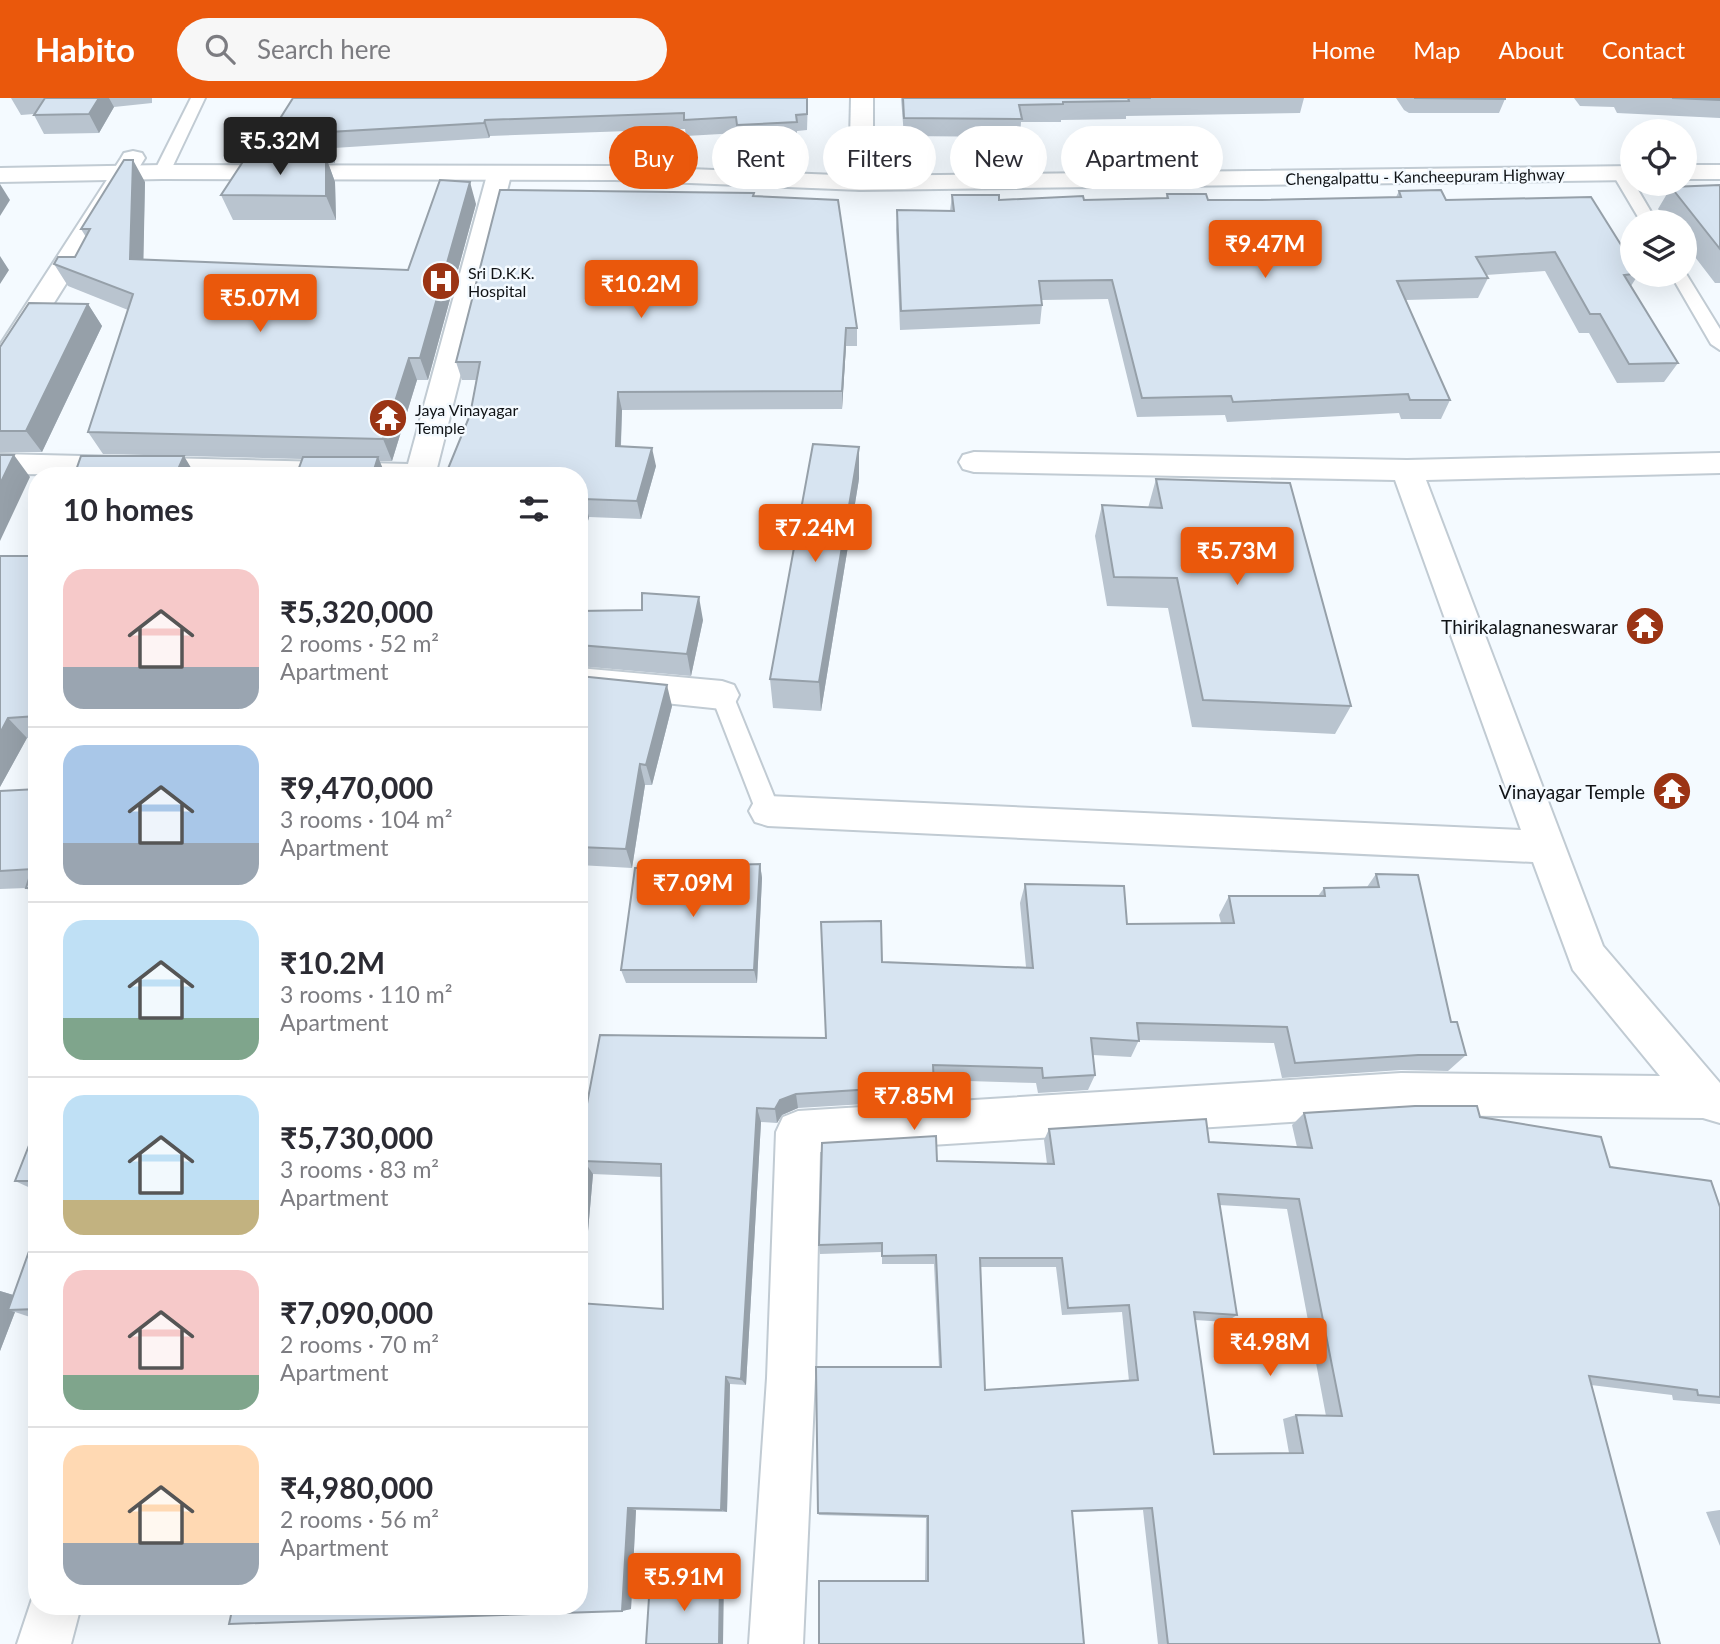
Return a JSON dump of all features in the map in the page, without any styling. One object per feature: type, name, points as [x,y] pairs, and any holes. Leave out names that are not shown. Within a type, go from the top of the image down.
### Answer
[{"type":"main road","points":[[862,98],[862,126]]},
{"type":"main road","points":[[166,164],[712,159]]},
{"type":"main road","points":[[0,160],[128,165]]},
{"type":"main road","name":"Chengalpattu - Kancheepuram Highway","points":[[0,175],[166,164],[499,175],[615,173],[823,181]]},
{"type":"main road","points":[[0,367],[128,165]]},
{"type":"main road","points":[[1697,173],[1720,172]]},
{"type":"main road","name":"Chengalpattu - Kancheepuram Highway","points":[[936,182],[1620,173]]},
{"type":"main road","points":[[422,467],[499,175]]},
{"type":"main road","points":[[974,462],[1407,470],[1720,463]]},
{"type":"main road","points":[[0,464],[105,467]]},
{"type":"main road","points":[[1407,470],[1587,957],[1712,1101]]},
{"type":"main road","points":[[588,682],[722,695]]},
{"type":"main road","points":[[768,810],[1546,847]]},
{"type":"main road","points":[[776,1644],[791,1378],[798,1132],[1401,1094],[1712,1101]]},
{"type":"main road","points":[[44,1644],[52,1615]]},
{"type":"lane","points":[[166,164],[198,98]]},
{"type":"lane","points":[[1686,287],[1720,344]]},
{"type":"lane","points":[[722,695],[768,810]]},
{"type":"building","points":[[45,98],[99,98],[89,114],[34,115]]},
{"type":"building","points":[[293,98],[807,98],[807,114],[796,115],[797,122],[737,125],[736,117],[684,120],[684,113],[485,120],[484,123],[329,132],[329,147],[262,147]]},
{"type":"building","points":[[903,98],[1128,98],[1129,101],[1019,105],[1022,119],[904,118]]},
{"type":"building","points":[[1415,98],[1505,98],[1505,99]]},
{"type":"building","points":[[1672,98],[1720,98],[1720,100]]},
{"type":"building","points":[[246,157],[326,157],[326,196],[221,195]]},
{"type":"building","points":[[124,160],[133,160],[130,259],[408,270],[440,180],[470,182],[420,358],[409,358],[383,439],[88,432],[133,294],[54,264],[58,257],[75,257],[90,229],[81,229]]},
{"type":"building","points":[[1720,185],[1720,249],[1697,220],[1697,210],[1689,210],[1678,196],[1697,196],[1697,186]]},
{"type":"building","points":[[500,190],[754,193],[753,196],[838,200],[857,328],[846,328],[842,391],[618,392],[616,446],[652,448],[637,501],[588,499],[588,467],[449,467],[470,415],[480,362],[456,362]]},
{"type":"building","points":[[1441,190],[1446,200],[1591,197],[1620,243],[1620,287],[1631,287],[1678,363],[1629,364],[1600,314],[1590,314],[1555,252],[1476,257],[1488,278],[1397,281],[1450,400],[1410,400],[1408,394],[1233,402],[1231,396],[1142,398],[1112,280],[1039,281],[1042,305],[901,311],[897,210],[954,211],[952,195],[999,195],[999,200],[1083,196],[1084,200],[1168,198],[1167,194],[1206,194],[1208,200],[1262,200],[1401,197],[1399,191]]},
{"type":"building","points":[[29,303],[88,304],[26,431],[0,431],[0,347]]},
{"type":"building","points":[[813,444],[859,447],[819,682],[770,679]]},
{"type":"building","points":[[0,455],[14,455],[0,484]]},
{"type":"building","points":[[81,456],[184,456],[179,467],[77,467]]},
{"type":"building","points":[[303,457],[378,457],[375,467],[299,467]]},
{"type":"building","points":[[1156,479],[1290,483],[1351,706],[1203,700],[1177,578],[1114,577],[1102,505],[1162,508]]},
{"type":"building","points":[[0,556],[28,556],[28,717],[8,718],[0,733]]},
{"type":"building","points":[[642,593],[699,597],[687,654],[588,646],[588,611],[642,610]]},
{"type":"building","points":[[588,677],[667,685],[646,765],[640,764],[626,849],[588,847]]},
{"type":"building","points":[[28,789],[28,869],[0,871],[0,791]]},
{"type":"building","points":[[760,864],[754,970],[621,970],[635,868]]},
{"type":"building","points":[[1376,874],[1418,875],[1451,1022],[1457,1022],[1466,1055],[1418,1055],[1295,1063],[1287,1027],[1137,1023],[1139,1041],[1091,1038],[1095,1075],[1043,1078],[1042,1068],[933,1065],[934,1085],[796,1094],[780,1100],[775,1109],[757,1108],[741,1379],[726,1377],[721,1510],[628,1508],[622,1611],[588,1612],[588,1304],[663,1309],[661,1164],[588,1161],[588,1098],[600,1035],[826,1038],[821,922],[881,921],[882,962],[1033,968],[1025,884],[1124,886],[1127,924],[1234,923],[1229,896],[1325,896],[1324,888],[1379,887]]},
{"type":"building","points":[[1415,1106],[1477,1106],[1480,1117],[1601,1137],[1610,1167],[1711,1181],[1720,1207],[1720,1397],[1698,1395],[1697,1390],[1589,1376],[1660,1644],[1168,1644],[1152,1508],[1072,1511],[1084,1644],[819,1644],[819,1581],[928,1581],[928,1516],[818,1513],[816,1367],[941,1367],[936,1255],[882,1256],[882,1243],[819,1245],[822,1143],[936,1136],[937,1161],[1054,1164],[1049,1129],[1206,1119],[1209,1142],[1312,1148],[1304,1113]],"holes":[[[1218,1194],[1299,1199],[1342,1416],[1296,1415],[1303,1453],[1214,1454],[1194,1312],[1237,1315]],[[980,1258],[1062,1258],[1068,1308],[1129,1305],[1138,1380],[985,1390]]]},
{"type":"building","points":[[28,1148],[28,1181],[15,1181]]},
{"type":"building","points":[[28,1254],[28,1309],[8,1310]]},
{"type":"building","points":[[650,1582],[720,1582],[719,1644],[646,1644]]},
{"type":"building","points":[[231,1615],[501,1615],[229,1624]]},
{"type":"place","name":"Sri D.K.K. Hospital","points":[[441,281]]},
{"type":"place","name":"Jaya Vinayagar Temple","points":[[388,418]]},
{"type":"place","name":"Thirikalagnaneswarar","points":[[1645,626]]},
{"type":"place","name":"Vinayagar Temple","points":[[1672,791]]}]
